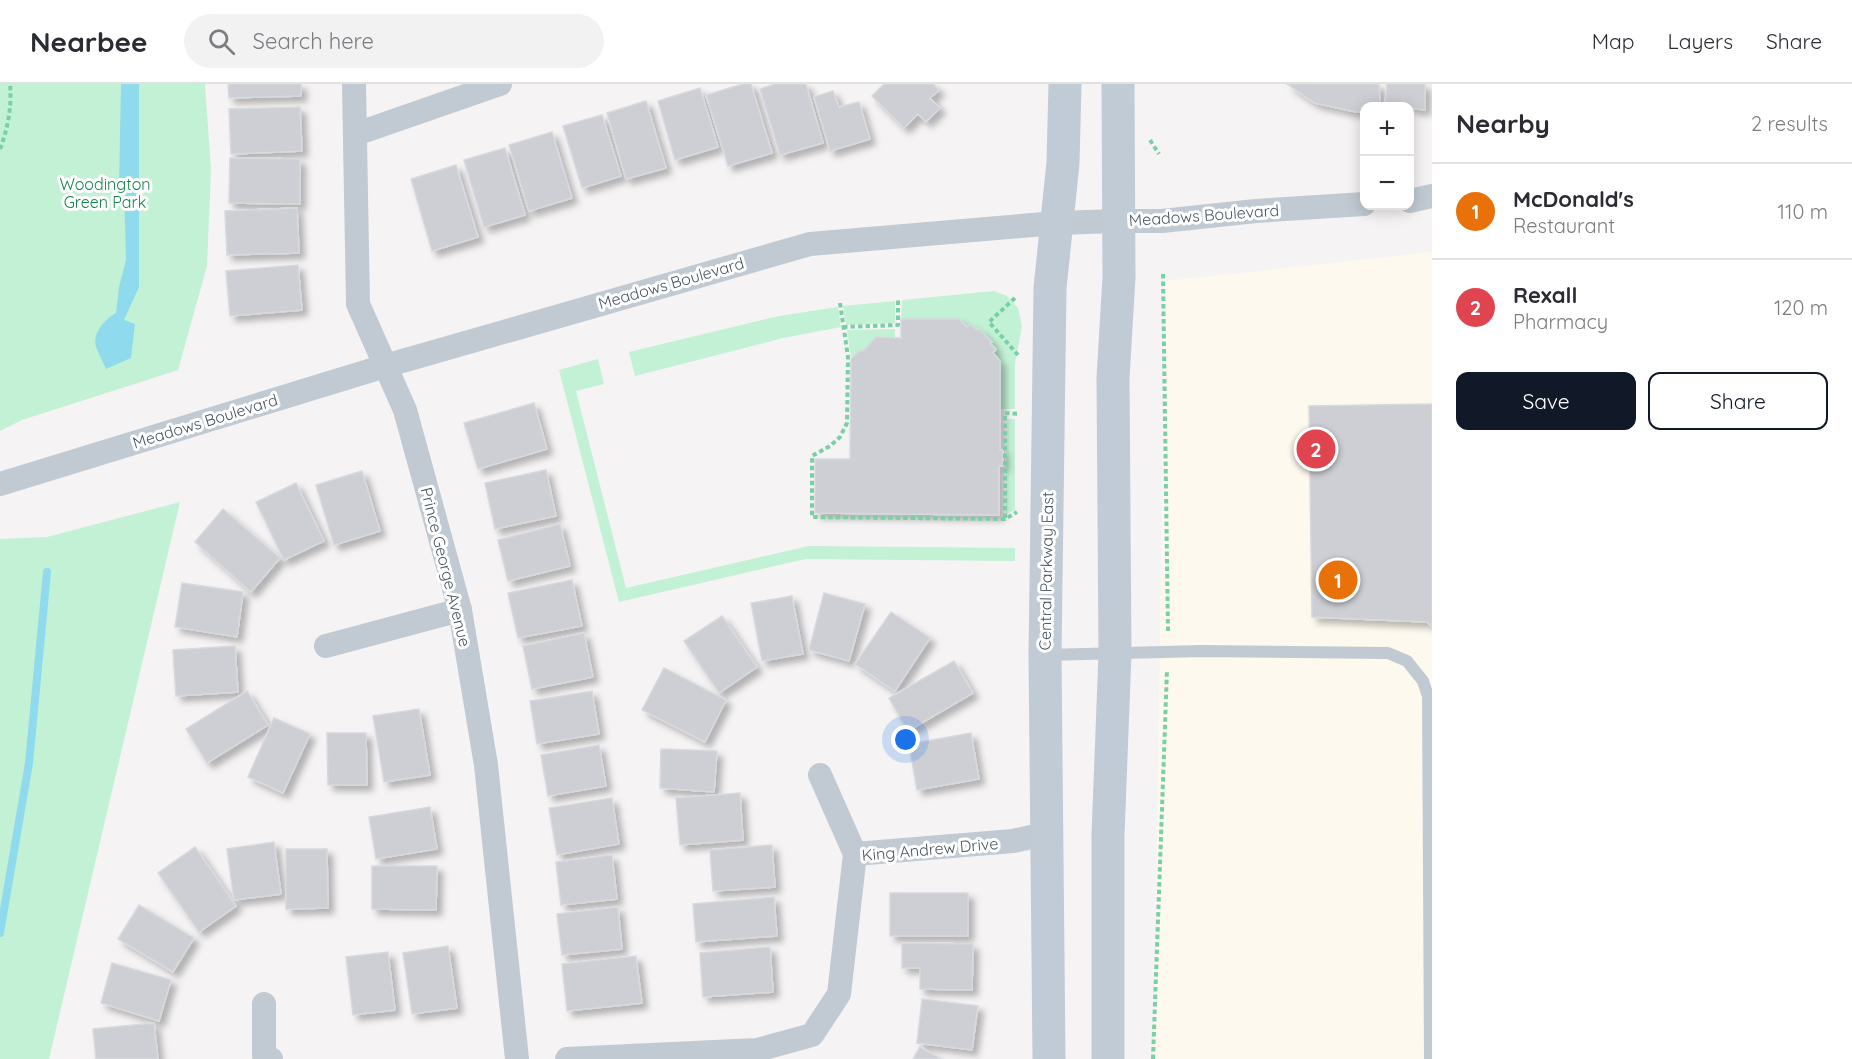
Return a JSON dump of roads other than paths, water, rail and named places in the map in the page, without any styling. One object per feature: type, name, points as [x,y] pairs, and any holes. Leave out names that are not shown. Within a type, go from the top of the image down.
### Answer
[{"type":"street","name":"Prince George Avenue","points":[[354,84],[358,304],[408,421],[460,610],[486,765],[517,1059]]},
{"type":"street","points":[[356,134],[500,84]]},
{"type":"street","name":"Central Parkway East","points":[[1049,1059],[1044,655],[1050,288],[1063,163],[1065,84]]},
{"type":"street","points":[[1108,1059],[1108,835],[1115,654],[1113,378],[1119,277],[1118,84]]},
{"type":"street","points":[[1414,200],[1432,196]]},
{"type":"street","name":"Meadows Boulevard","points":[[0,484],[385,366],[810,244],[1056,223],[1162,221],[1360,204]]},
{"type":"street","points":[[326,646],[460,610]]},
{"type":"street","points":[[820,775],[855,854]]},
{"type":"street","name":"King Andrew Drive","points":[[567,1059],[757,1050],[812,1035],[839,994],[855,854],[1013,842],[1045,834]]},
{"type":"street","points":[[264,1004],[264,1056],[270,1059]]},
{"type":"lane","points":[[1044,655],[1212,651],[1388,653],[1407,661],[1423,681],[1428,696],[1430,1059]]},
{"type":"water","points":[[121,84],[139,84],[139,287],[124,320],[135,324],[131,358],[106,369],[95,342],[104,323],[116,313],[119,287],[126,260],[124,188],[119,183]]},
{"type":"waterway","points":[[0,933],[29,763],[47,572]]},
{"type":"place","name":"Rexall","points":[[1316,449]]},
{"type":"place","name":"McDonald's","points":[[1338,580]]},
{"type":"park label","name":"Woodington Green Park","points":[[105,193]]}]
